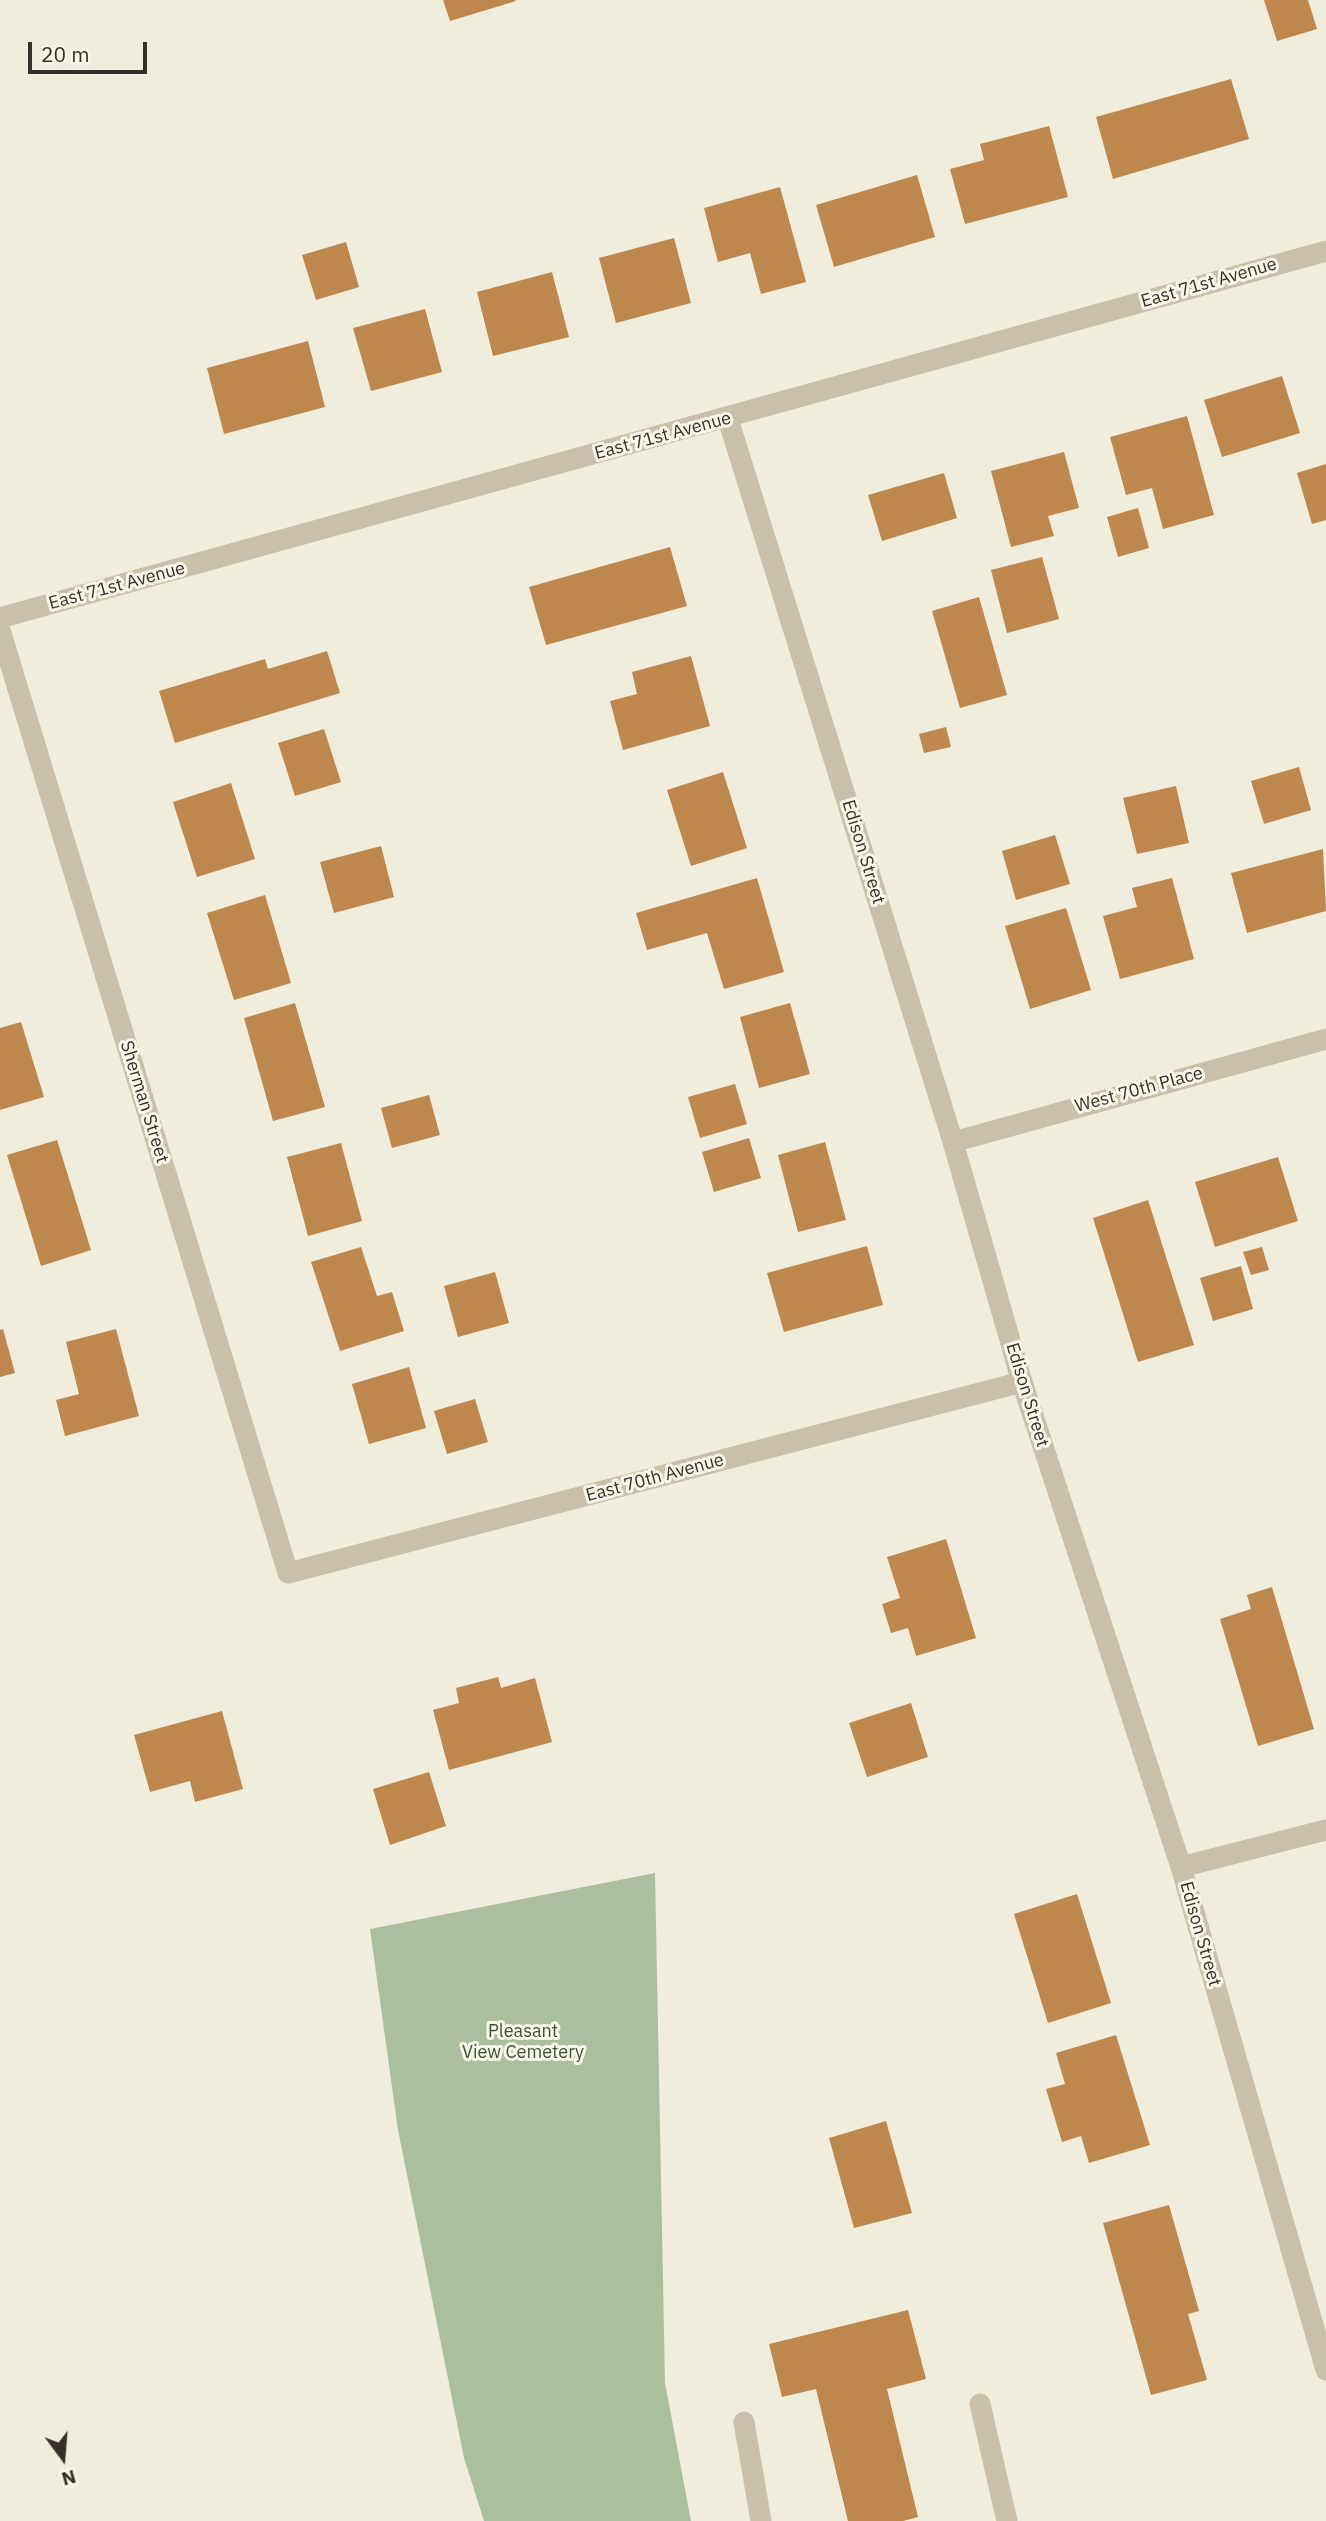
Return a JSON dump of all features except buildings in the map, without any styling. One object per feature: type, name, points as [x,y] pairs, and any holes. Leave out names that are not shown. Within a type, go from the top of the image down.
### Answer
[{"type":"street","name":"East 71st Avenue","points":[[0,618],[728,419],[1326,251]]},
{"type":"street","name":"Edison Street","points":[[728,419],[953,1142],[1021,1382],[1181,1867],[1326,2370]]},
{"type":"street","name":"Sherman Street","points":[[0,630],[289,1573]]},
{"type":"street","name":"West 70th Place","points":[[953,1142],[1326,1039]]},
{"type":"street","name":"East 70th Avenue","points":[[289,1573],[1021,1382]]},
{"type":"street","points":[[1181,1867],[1326,1830]]},
{"type":"street","points":[[980,2404],[1007,2521]]},
{"type":"street","points":[[744,2422],[761,2521]]},
{"type":"green space","name":"Pleasant View Cemetery","points":[[655,1873],[665,2383],[691,2521],[484,2521],[464,2458],[398,2130],[370,1929]]}]
